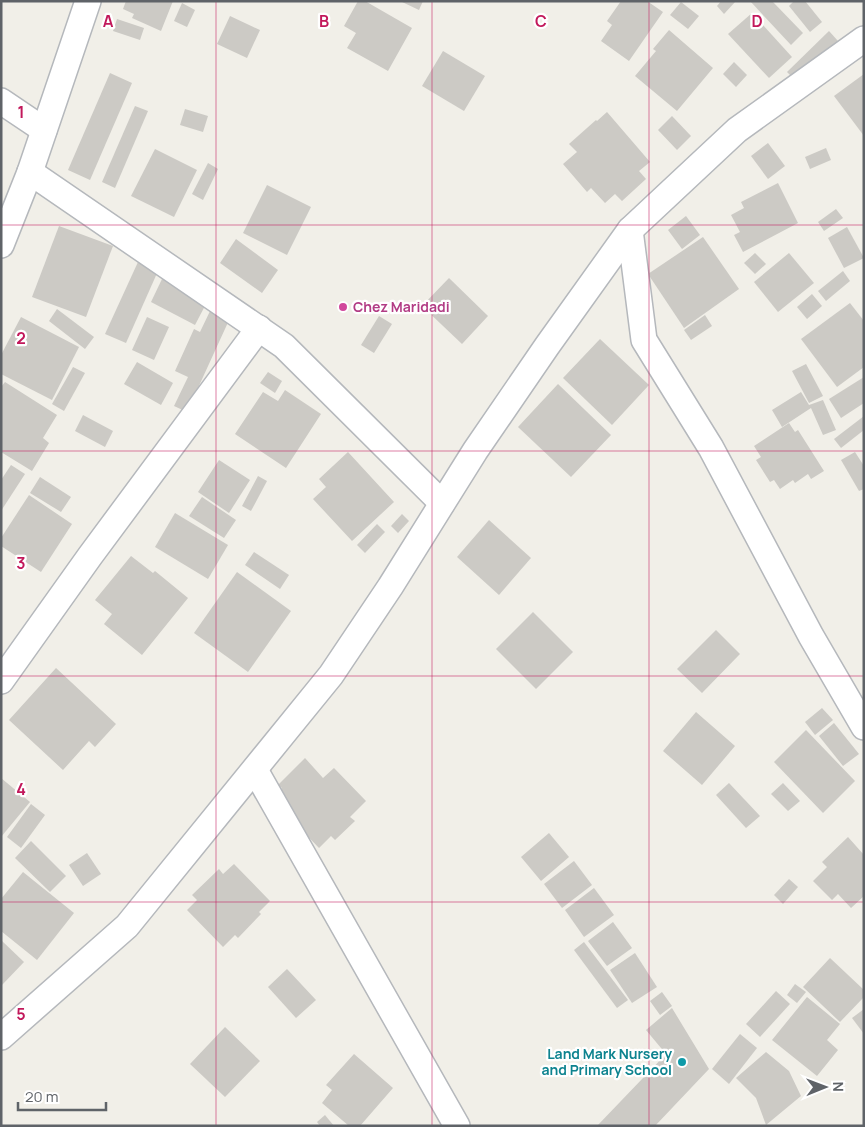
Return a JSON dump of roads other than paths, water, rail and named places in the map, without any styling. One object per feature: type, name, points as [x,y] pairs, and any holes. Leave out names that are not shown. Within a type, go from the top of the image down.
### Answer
[{"type":"street","points":[[1,245],[30,172],[88,1]]},
{"type":"street","points":[[1,1037],[127,926],[331,674],[390,587],[475,451],[546,346],[630,230],[738,130],[864,39]]},
{"type":"street","points":[[1,101],[44,130]]},
{"type":"street","points":[[30,172],[284,346],[442,503]]},
{"type":"street","points":[[630,230],[644,340],[711,448],[810,636],[864,726]]},
{"type":"street","points":[[1,681],[96,548],[259,328]]},
{"type":"street","points":[[255,770],[457,1126]]},
{"type":"place","name":"Chez Maridadi","points":[[343,307]]},
{"type":"place","name":"Land Mark Nursery and Primary School","points":[[682,1062]]}]
